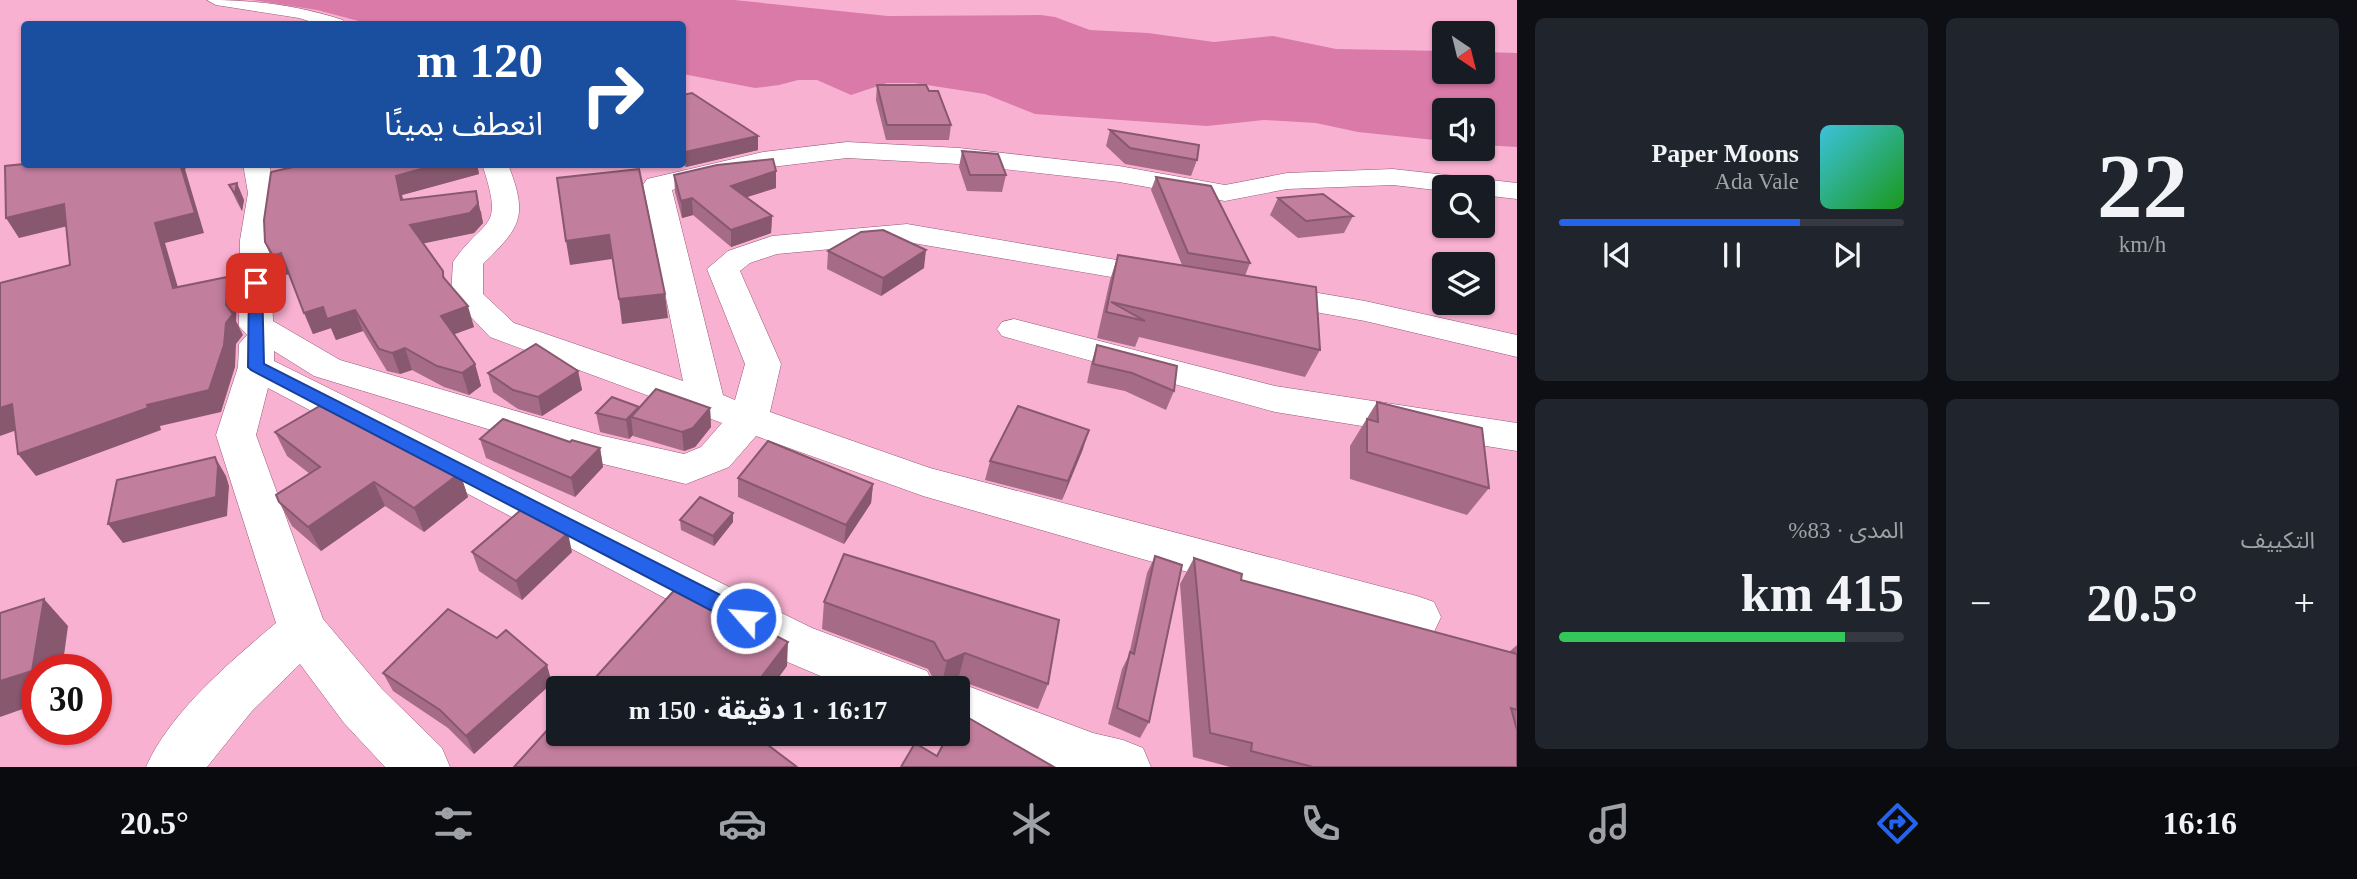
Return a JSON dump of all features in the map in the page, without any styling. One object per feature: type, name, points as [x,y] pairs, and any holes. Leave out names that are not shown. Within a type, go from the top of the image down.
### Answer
[{"type":"street","points":[[216,0],[302,13],[327,21]]},
{"type":"street","points":[[706,403],[657,185],[763,160],[847,150],[959,156],[1106,172],[1225,193],[1287,181],[1393,177],[1517,191]]},
{"type":"street","points":[[257,168],[262,192],[255,240],[256,347],[236,435],[303,630],[363,706],[422,767]]},
{"type":"street","points":[[496,168],[507,196],[504,228],[468,262],[467,296],[502,330],[923,481],[1417,617]]},
{"type":"street","points":[[256,347],[599,449],[686,469],[715,457],[749,418],[763,364],[723,269],[739,257],[772,245],[907,233],[1190,281]]},
{"type":"street","points":[[1230,288],[1365,311],[1517,346]]},
{"type":"street","points":[[1014,328],[1275,399],[1517,437]]},
{"type":"street","points":[[256,347],[795,643],[879,676]]},
{"type":"street","points":[[174,767],[197,733],[260,667],[303,630]]},
{"type":"street","points":[[970,712],[1093,760],[1123,767]]},
{"type":"shaded area","points":[[252,0],[734,0],[888,16],[1041,15],[1055,17],[1090,30],[1148,33],[1214,42],[1273,36],[1336,49],[1432,51],[1432,84],[1495,84],[1495,52],[1517,53],[1517,147],[1495,146],[1495,98],[1432,98],[1432,140],[1358,132],[1316,123],[1264,120],[1207,126],[1035,114],[985,94],[914,83],[887,83],[851,95],[817,80],[798,80],[755,88],[686,75],[686,21],[359,21],[317,10]]},
{"type":"building","points":[[877,85],[926,85],[929,91],[938,91],[951,125],[887,125]]},
{"type":"building","points":[[692,93],[758,136],[686,152],[686,94]]},
{"type":"building","points":[[1110,130],[1199,145],[1197,160],[1130,148]]},
{"type":"building","points":[[962,151],[998,154],[1006,175],[970,175]]},
{"type":"building","points":[[773,159],[776,171],[731,186],[772,216],[731,230],[692,198],[681,201],[674,175],[717,165]]},
{"type":"building","points":[[5,166],[181,168],[195,213],[155,223],[173,288],[227,277],[226,305],[233,314],[226,323],[224,345],[209,390],[147,405],[148,408],[18,454],[12,404],[0,408],[0,283],[70,265],[64,204],[6,218]]},
{"type":"building","points":[[289,168],[425,168],[396,176],[401,200],[476,191],[478,204],[470,213],[410,225],[443,271],[443,277],[468,306],[441,316],[475,364],[462,373],[437,366],[405,348],[392,353],[379,349],[355,310],[327,319],[323,307],[304,313],[281,253],[273,256],[265,242],[264,220],[271,172]]},
{"type":"building","points":[[639,169],[665,294],[619,299],[609,235],[566,241],[557,178]]},
{"type":"building","points":[[1156,177],[1211,186],[1250,263],[1188,253]]},
{"type":"building","points":[[237,183],[235,194],[229,185]]},
{"type":"building","points":[[1323,194],[1353,216],[1306,221],[1278,198]]},
{"type":"building","points":[[883,230],[926,250],[883,278],[828,251],[861,232]]},
{"type":"building","points":[[1118,255],[1316,287],[1320,350],[1111,302],[1145,321],[1106,312]]},
{"type":"building","points":[[536,344],[578,371],[538,397],[513,390],[488,373]]},
{"type":"building","points":[[1097,345],[1177,366],[1174,391],[1132,373],[1093,364]]},
{"type":"building","points":[[656,389],[710,408],[693,428],[682,432],[631,417]]},
{"type":"building","points":[[612,397],[639,407],[626,420],[596,413]]},
{"type":"building","points":[[1377,402],[1482,428],[1489,488],[1367,452],[1367,419],[1378,422]]},
{"type":"building","points":[[325,403],[460,473],[414,508],[374,482],[308,527],[279,502],[276,495],[320,467],[275,432]]},
{"type":"building","points":[[1018,406],[1089,430],[1068,481],[990,461]]},
{"type":"building","points":[[503,419],[570,442],[572,440],[600,448],[571,478],[480,439]]},
{"type":"building","points":[[768,441],[873,484],[846,525],[738,478]]},
{"type":"building","points":[[215,457],[218,466],[216,497],[108,524],[117,480]]},
{"type":"building","points":[[700,497],[733,513],[713,536],[680,520]]},
{"type":"building","points":[[522,509],[568,533],[516,581],[472,552]]},
{"type":"building","points":[[844,554],[1059,620],[1048,684],[965,653],[944,660],[934,642],[824,602]]},
{"type":"building","points":[[1155,556],[1182,565],[1149,722],[1117,708],[1130,652],[1134,654]]},
{"type":"building","points":[[1194,558],[1242,574],[1241,580],[1517,654],[1517,710],[1511,708],[1517,730],[1517,767],[1313,767],[1251,751],[1252,743],[1210,733]]},
{"type":"building","points":[[679,585],[788,642],[762,676],[597,676]]},
{"type":"building","points":[[44,599],[35,654],[21,654],[21,674],[0,681],[0,613]]},
{"type":"building","points":[[448,609],[497,638],[506,630],[547,665],[466,736],[440,710],[383,673]]},
{"type":"building","points":[[970,719],[1054,767],[901,767],[913,746],[920,746],[937,756],[942,746],[970,746]]},
{"type":"building","points":[[546,731],[546,746],[769,746],[797,767],[514,767]]},
{"type":"route","points":[[256,283],[256,367],[746,618]]}]
